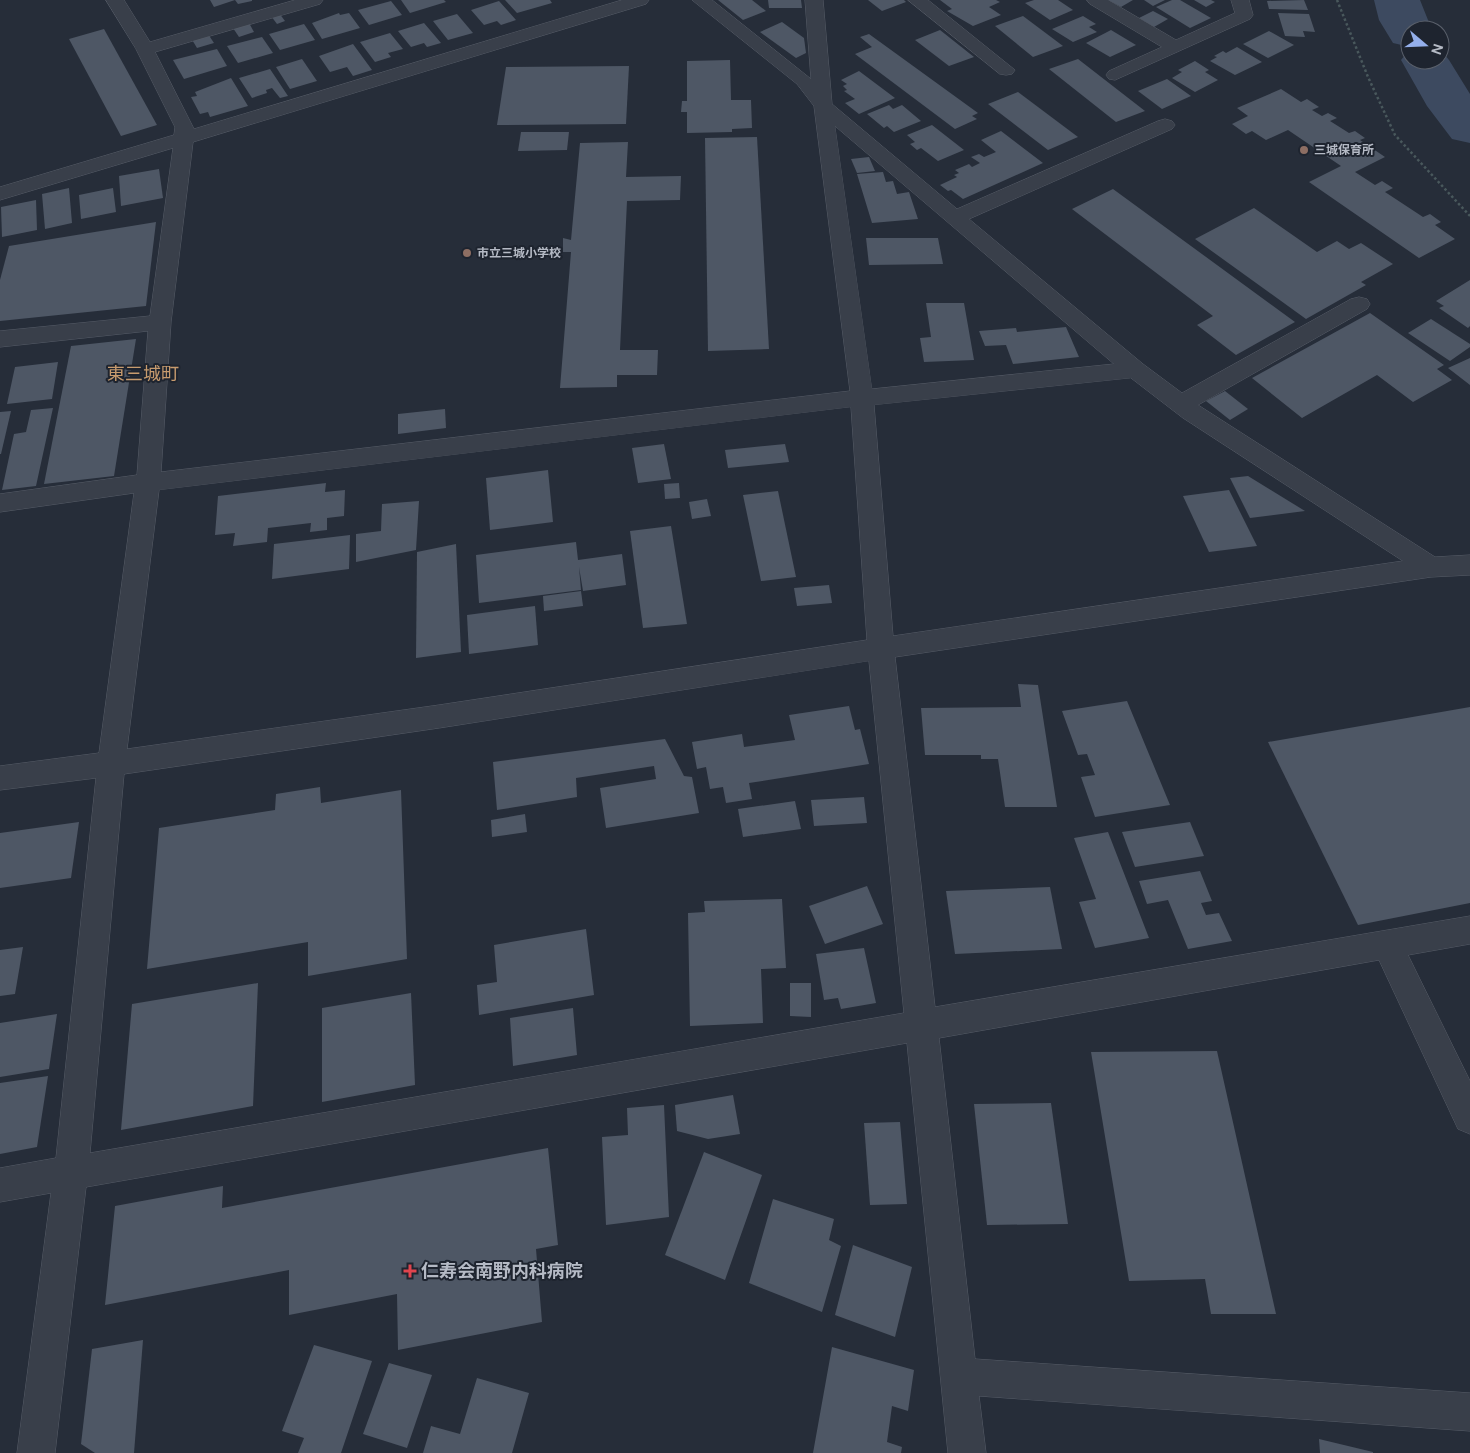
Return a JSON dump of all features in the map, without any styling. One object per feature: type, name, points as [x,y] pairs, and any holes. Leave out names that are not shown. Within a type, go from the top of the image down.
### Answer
[{"type":"street","points":[[36,1453],[71,1172],[111,764],[148,482],[160,322],[185,127],[145,49],[115,0]]},
{"type":"street","points":[[145,49],[314,0]]},
{"type":"street","points":[[0,194],[640,0]]},
{"type":"street","points":[[701,0],[803,80],[824,106],[1135,370],[1181,404],[1431,568]]},
{"type":"street","points":[[814,0],[824,106],[862,398],[881,648],[968,1453]]},
{"type":"street","points":[[917,0],[1006,70]]},
{"type":"street","points":[[1096,0],[1175,47]]},
{"type":"street","points":[[1115,74],[1244,15],[1240,0]]},
{"type":"street","points":[[956,217],[1165,125]]},
{"type":"street","points":[[1181,404],[1359,304]]},
{"type":"street","points":[[0,339],[160,322]]},
{"type":"street","points":[[0,503],[148,482],[862,398],[1135,370]]},
{"type":"street","points":[[0,778],[111,764],[613,690],[881,648],[1431,568],[1470,565]]},
{"type":"street","points":[[0,1184],[1388,946],[1470,930]]},
{"type":"street","points":[[1388,946],[1470,1117]]},
{"type":"street","points":[[960,1376],[1470,1412]]},
{"type":"path","points":[[1338,0],[1368,77],[1396,135],[1470,216]]},
{"type":"building","points":[[210,0],[235,0],[214,7]]},
{"type":"building","points":[[235,0],[252,0],[252,1],[238,4]]},
{"type":"building","points":[[401,0],[444,0],[446,2],[410,13]]},
{"type":"building","points":[[505,0],[550,0],[552,3],[517,13]]},
{"type":"building","points":[[718,0],[752,0],[766,11],[743,20]]},
{"type":"building","points":[[768,0],[801,0],[802,8],[769,8]]},
{"type":"building","points":[[868,0],[904,0],[906,2],[882,11]]},
{"type":"building","points":[[940,0],[996,0],[1000,2],[989,7],[1001,15],[973,26],[947,11],[952,9]]},
{"type":"building","points":[[1034,0],[1058,0],[1073,10],[1050,20],[1025,3]]},
{"type":"building","points":[[1108,0],[1133,0],[1121,7]]},
{"type":"building","points":[[1144,0],[1165,0],[1153,6]]},
{"type":"building","points":[[1172,0],[1180,0],[1211,18],[1190,28],[1156,7]]},
{"type":"building","points":[[1194,0],[1211,0],[1215,2],[1206,7]]},
{"type":"building","points":[[1304,0],[1308,10],[1269,9],[1267,1]]},
{"type":"building","points":[[391,1],[402,15],[369,25],[358,10]]},
{"type":"building","points":[[499,1],[516,20],[501,25],[497,21],[484,25],[471,10]]},
{"type":"building","points":[[1153,11],[1168,19],[1154,27],[1139,18]]},
{"type":"building","points":[[279,13],[285,21],[277,24],[271,16]]},
{"type":"building","points":[[339,13],[340,15],[349,13],[360,28],[322,39],[312,23]]},
{"type":"building","points":[[1278,13],[1309,14],[1315,32],[1303,31],[1305,37],[1285,36]]},
{"type":"building","points":[[457,14],[473,33],[448,40],[433,21]]},
{"type":"building","points":[[1023,16],[1063,46],[1033,57],[995,26]]},
{"type":"building","points":[[1083,16],[1096,24],[1089,27],[1097,32],[1073,42],[1052,29]]},
{"type":"building","points":[[782,22],[804,38],[806,53],[796,58],[760,32]]},
{"type":"building","points":[[249,23],[254,32],[239,37],[233,28]]},
{"type":"building","points":[[424,23],[441,43],[427,47],[424,43],[411,47],[398,31]]},
{"type":"building","points":[[304,24],[315,40],[280,50],[269,34]]},
{"type":"building","points":[[104,29],[157,125],[121,136],[69,39]]},
{"type":"building","points":[[940,30],[974,57],[949,66],[915,40]]},
{"type":"building","points":[[1111,30],[1136,45],[1110,57],[1086,43]]},
{"type":"building","points":[[1269,31],[1294,45],[1268,58],[1243,44]]},
{"type":"building","points":[[390,33],[403,49],[388,53],[391,57],[375,62],[360,42]]},
{"type":"building","points":[[208,34],[214,43],[197,48],[191,38]]},
{"type":"building","points":[[869,34],[978,113],[972,116],[977,119],[955,129],[855,54],[872,47],[860,37]]},
{"type":"building","points":[[262,37],[273,53],[238,63],[227,46]]},
{"type":"building","points":[[353,44],[372,70],[353,76],[347,67],[330,72],[319,56]]},
{"type":"building","points":[[1237,47],[1262,62],[1235,75],[1210,61],[1217,57],[1214,56],[1223,51],[1226,53]]},
{"type":"building","points":[[217,49],[227,66],[184,79],[173,60]]},
{"type":"building","points":[[302,59],[317,81],[290,89],[276,67]]},
{"type":"building","points":[[1078,59],[1145,111],[1116,122],[1049,69]]},
{"type":"building","points":[[730,60],[731,100],[751,100],[752,128],[732,129],[732,132],[687,133],[687,112],[681,112],[682,101],[687,101],[687,61]]},
{"type":"building","points":[[1195,61],[1209,70],[1205,72],[1218,80],[1195,92],[1172,78],[1182,72],[1178,70]]},
{"type":"building","points":[[629,66],[626,124],[497,125],[506,67]]},
{"type":"building","points":[[270,69],[288,96],[280,98],[272,88],[266,90],[267,93],[252,98],[239,78]]},
{"type":"building","points":[[859,71],[895,98],[859,114],[845,103],[855,99],[844,91],[847,90],[843,86],[847,84],[841,80]]},
{"type":"building","points":[[231,78],[248,106],[210,117],[208,112],[200,114],[191,97],[197,96],[195,92]]},
{"type":"building","points":[[1167,79],[1191,96],[1162,109],[1138,91]]},
{"type":"building","points":[[1281,89],[1301,102],[1307,99],[1319,107],[1312,110],[1322,116],[1328,113],[1337,118],[1330,121],[1349,133],[1355,131],[1365,138],[1360,140],[1385,157],[1355,172],[1375,185],[1382,181],[1393,188],[1385,192],[1423,217],[1430,214],[1441,222],[1435,225],[1455,239],[1419,258],[1309,182],[1341,166],[1288,130],[1266,140],[1252,131],[1246,134],[1232,124],[1248,116],[1237,108]]},
{"type":"building","points":[[1018,92],[1078,137],[1048,150],[988,104]]},
{"type":"building","points":[[889,105],[893,109],[902,105],[921,121],[894,132],[887,126],[884,128],[867,114]]},
{"type":"building","points":[[932,125],[964,150],[938,161],[921,148],[917,150],[910,144],[915,142],[907,135]]},
{"type":"building","points":[[1001,131],[1043,163],[963,199],[940,185],[957,177],[954,175],[959,173],[955,170],[969,164],[972,167],[980,163],[971,157],[979,154],[984,157],[996,152],[981,140]]},
{"type":"building","points":[[521,132],[569,132],[567,150],[518,151]]},
{"type":"building","points":[[757,137],[769,349],[708,351],[705,138]]},
{"type":"building","points":[[628,142],[626,177],[681,176],[680,200],[627,201],[620,350],[658,350],[657,375],[617,375],[617,387],[560,388],[571,252],[563,252],[563,238],[571,240],[580,143]]},
{"type":"building","points":[[869,157],[875,171],[857,173],[851,159]]},
{"type":"building","points":[[159,169],[163,198],[121,206],[119,176]]},
{"type":"building","points":[[883,172],[886,182],[893,181],[897,194],[909,192],[918,219],[872,223],[857,174]]},
{"type":"building","points":[[69,188],[72,223],[45,229],[42,194]]},
{"type":"building","points":[[113,188],[116,212],[81,219],[79,195]]},
{"type":"building","points":[[1113,189],[1295,322],[1236,355],[1197,325],[1213,316],[1072,209]]},
{"type":"building","points":[[36,200],[37,230],[2,237],[1,207]]},
{"type":"building","points":[[1254,208],[1317,252],[1337,241],[1349,249],[1361,243],[1393,264],[1361,282],[1366,285],[1306,319],[1195,239]]},
{"type":"building","points":[[156,222],[146,306],[0,321],[0,280],[9,246]]},
{"type":"building","points":[[866,238],[938,238],[943,264],[869,265]]},
{"type":"building","points":[[1470,280],[1470,326],[1468,328],[1439,308],[1444,306],[1436,301]]},
{"type":"building","points":[[926,303],[964,303],[974,360],[924,362],[920,338],[931,337]]},
{"type":"building","points":[[1370,313],[1444,365],[1437,369],[1452,380],[1413,402],[1377,375],[1302,418],[1252,378]]},
{"type":"building","points":[[1431,319],[1470,344],[1470,347],[1450,361],[1408,333]]},
{"type":"building","points":[[1066,327],[1079,357],[1013,364],[1006,345],[985,346],[979,331],[1016,328],[1017,332]]},
{"type":"building","points":[[136,339],[114,476],[44,484],[71,346]]},
{"type":"building","points":[[1470,358],[1470,385],[1448,368]]},
{"type":"building","points":[[58,362],[52,399],[7,404],[15,367]]},
{"type":"building","points":[[1225,391],[1248,409],[1230,420],[1206,401]]},
{"type":"building","points":[[53,408],[36,486],[2,490],[14,434],[26,432],[31,410]]},
{"type":"building","points":[[445,409],[446,428],[398,434],[398,414]]},
{"type":"building","points":[[11,411],[1,454],[0,454],[0,412]]},
{"type":"building","points":[[664,444],[671,479],[638,483],[632,448]]},
{"type":"building","points":[[785,444],[789,462],[728,468],[725,450]]},
{"type":"building","points":[[548,470],[553,522],[490,530],[486,478]]},
{"type":"building","points":[[1248,476],[1305,511],[1250,518],[1230,478]]},
{"type":"building","points":[[326,483],[325,492],[345,490],[344,516],[327,518],[327,530],[310,532],[311,523],[268,528],[267,542],[233,546],[235,533],[215,535],[218,496]]},
{"type":"building","points":[[679,483],[680,498],[665,499],[664,484]]},
{"type":"building","points":[[1229,490],[1257,546],[1209,552],[1183,496]]},
{"type":"building","points":[[778,491],[796,577],[761,581],[743,495]]},
{"type":"building","points":[[707,499],[711,516],[692,519],[689,502]]},
{"type":"building","points":[[419,501],[416,550],[356,562],[356,534],[381,531],[382,504]]},
{"type":"building","points":[[671,526],[687,624],[643,628],[630,531]]},
{"type":"building","points":[[350,535],[349,569],[272,579],[274,544]]},
{"type":"building","points":[[576,542],[578,560],[622,554],[626,585],[583,591],[579,567],[581,590],[479,603],[476,555]]},
{"type":"building","points":[[456,544],[461,652],[416,658],[417,552]]},
{"type":"building","points":[[829,585],[832,603],[797,606],[794,588]]},
{"type":"building","points":[[581,591],[583,606],[544,611],[543,596]]},
{"type":"building","points":[[535,606],[538,645],[469,654],[467,615]]},
{"type":"building","points":[[1018,684],[1038,685],[1057,807],[1005,807],[998,759],[981,759],[981,755],[925,755],[921,708],[1021,707]]},
{"type":"building","points":[[1127,701],[1170,805],[1095,817],[1081,777],[1095,775],[1087,754],[1078,755],[1062,711]]},
{"type":"building","points":[[849,706],[855,730],[860,729],[869,764],[749,783],[752,799],[726,803],[723,787],[710,789],[706,767],[697,769],[692,742],[742,734],[744,747],[795,740],[789,715]]},
{"type":"building","points":[[1470,707],[1470,903],[1358,925],[1268,742]]},
{"type":"building","points":[[665,739],[684,776],[692,777],[699,813],[606,828],[600,788],[656,779],[654,766],[576,778],[577,797],[497,810],[493,762]]},
{"type":"building","points":[[320,787],[321,803],[401,790],[407,959],[308,976],[308,942],[147,969],[159,828],[275,810],[276,794]]},
{"type":"building","points":[[864,797],[867,823],[814,826],[811,800]]},
{"type":"building","points":[[795,801],[801,829],[743,837],[738,809]]},
{"type":"building","points":[[525,814],[527,832],[492,837],[491,820]]},
{"type":"building","points":[[79,822],[71,878],[0,888],[0,833]]},
{"type":"building","points":[[1190,822],[1204,856],[1135,867],[1122,832]]},
{"type":"building","points":[[1108,832],[1149,938],[1095,948],[1079,902],[1096,899],[1074,838]]},
{"type":"building","points":[[1200,871],[1212,901],[1201,903],[1206,915],[1219,913],[1232,941],[1188,949],[1168,900],[1147,904],[1139,881]]},
{"type":"building","points":[[867,886],[883,924],[825,944],[809,906]]},
{"type":"building","points":[[1050,887],[1062,949],[955,954],[946,891]]},
{"type":"building","points":[[782,899],[786,968],[761,969],[763,1023],[690,1026],[688,913],[705,912],[704,901]]},
{"type":"building","points":[[586,929],[594,995],[479,1015],[477,985],[497,982],[494,945]]},
{"type":"building","points":[[23,947],[15,994],[0,996],[0,950]]},
{"type":"building","points":[[864,948],[876,1003],[841,1009],[838,998],[824,1000],[816,954]]},
{"type":"building","points":[[258,983],[253,1106],[121,1130],[132,1004]]},
{"type":"building","points":[[790,983],[811,983],[811,1017],[790,1016]]},
{"type":"building","points":[[411,993],[415,1085],[322,1102],[322,1008]]},
{"type":"building","points":[[573,1008],[577,1055],[513,1066],[510,1018]]},
{"type":"building","points":[[57,1014],[49,1069],[0,1077],[0,1023]]},
{"type":"building","points":[[1217,1051],[1276,1314],[1211,1314],[1205,1279],[1129,1281],[1091,1052]]},
{"type":"building","points":[[48,1076],[37,1147],[0,1154],[0,1083]]},
{"type":"building","points":[[733,1095],[740,1134],[708,1139],[677,1131],[675,1105]]},
{"type":"building","points":[[1051,1103],[1068,1224],[987,1225],[974,1104]]},
{"type":"building","points":[[664,1105],[669,1217],[606,1225],[602,1137],[628,1135],[627,1108]]},
{"type":"building","points":[[900,1122],[907,1204],[870,1205],[864,1123]]},
{"type":"building","points":[[548,1148],[558,1245],[536,1249],[542,1322],[398,1350],[397,1294],[289,1315],[289,1270],[105,1305],[115,1206],[223,1186],[222,1208]]},
{"type":"building","points":[[704,1152],[762,1175],[725,1280],[665,1255]]},
{"type":"building","points":[[773,1199],[834,1219],[829,1240],[841,1246],[822,1312],[749,1283]]},
{"type":"building","points":[[853,1245],[912,1267],[895,1337],[835,1315]]},
{"type":"building","points":[[143,1340],[134,1453],[95,1453],[81,1444],[92,1349]]},
{"type":"building","points":[[314,1345],[372,1361],[341,1453],[298,1453],[304,1438],[282,1431]]},
{"type":"building","points":[[832,1347],[914,1370],[908,1411],[892,1406],[887,1442],[902,1447],[901,1453],[813,1453]]},
{"type":"building","points":[[389,1363],[432,1375],[407,1448],[363,1434]]},
{"type":"building","points":[[477,1378],[529,1393],[512,1453],[423,1453],[431,1426],[460,1434]]},
{"type":"building","points":[[1319,1439],[1373,1452],[1373,1453],[1320,1453]]},
{"type":"waterway","points":[[1397,0],[1403,20]]},
{"type":"waterway","points":[[1431,70],[1452,106],[1470,128]]},
{"type":"place","name":"三城保育所","points":[[1304,150]]},
{"type":"place","name":"市立三城小学校","points":[[467,253]]},
{"type":"place","name":"仁寿会南野内科病院","points":[[410,1271]]},
{"type":"district","name":"東三城町","points":[[143,374]]}]
